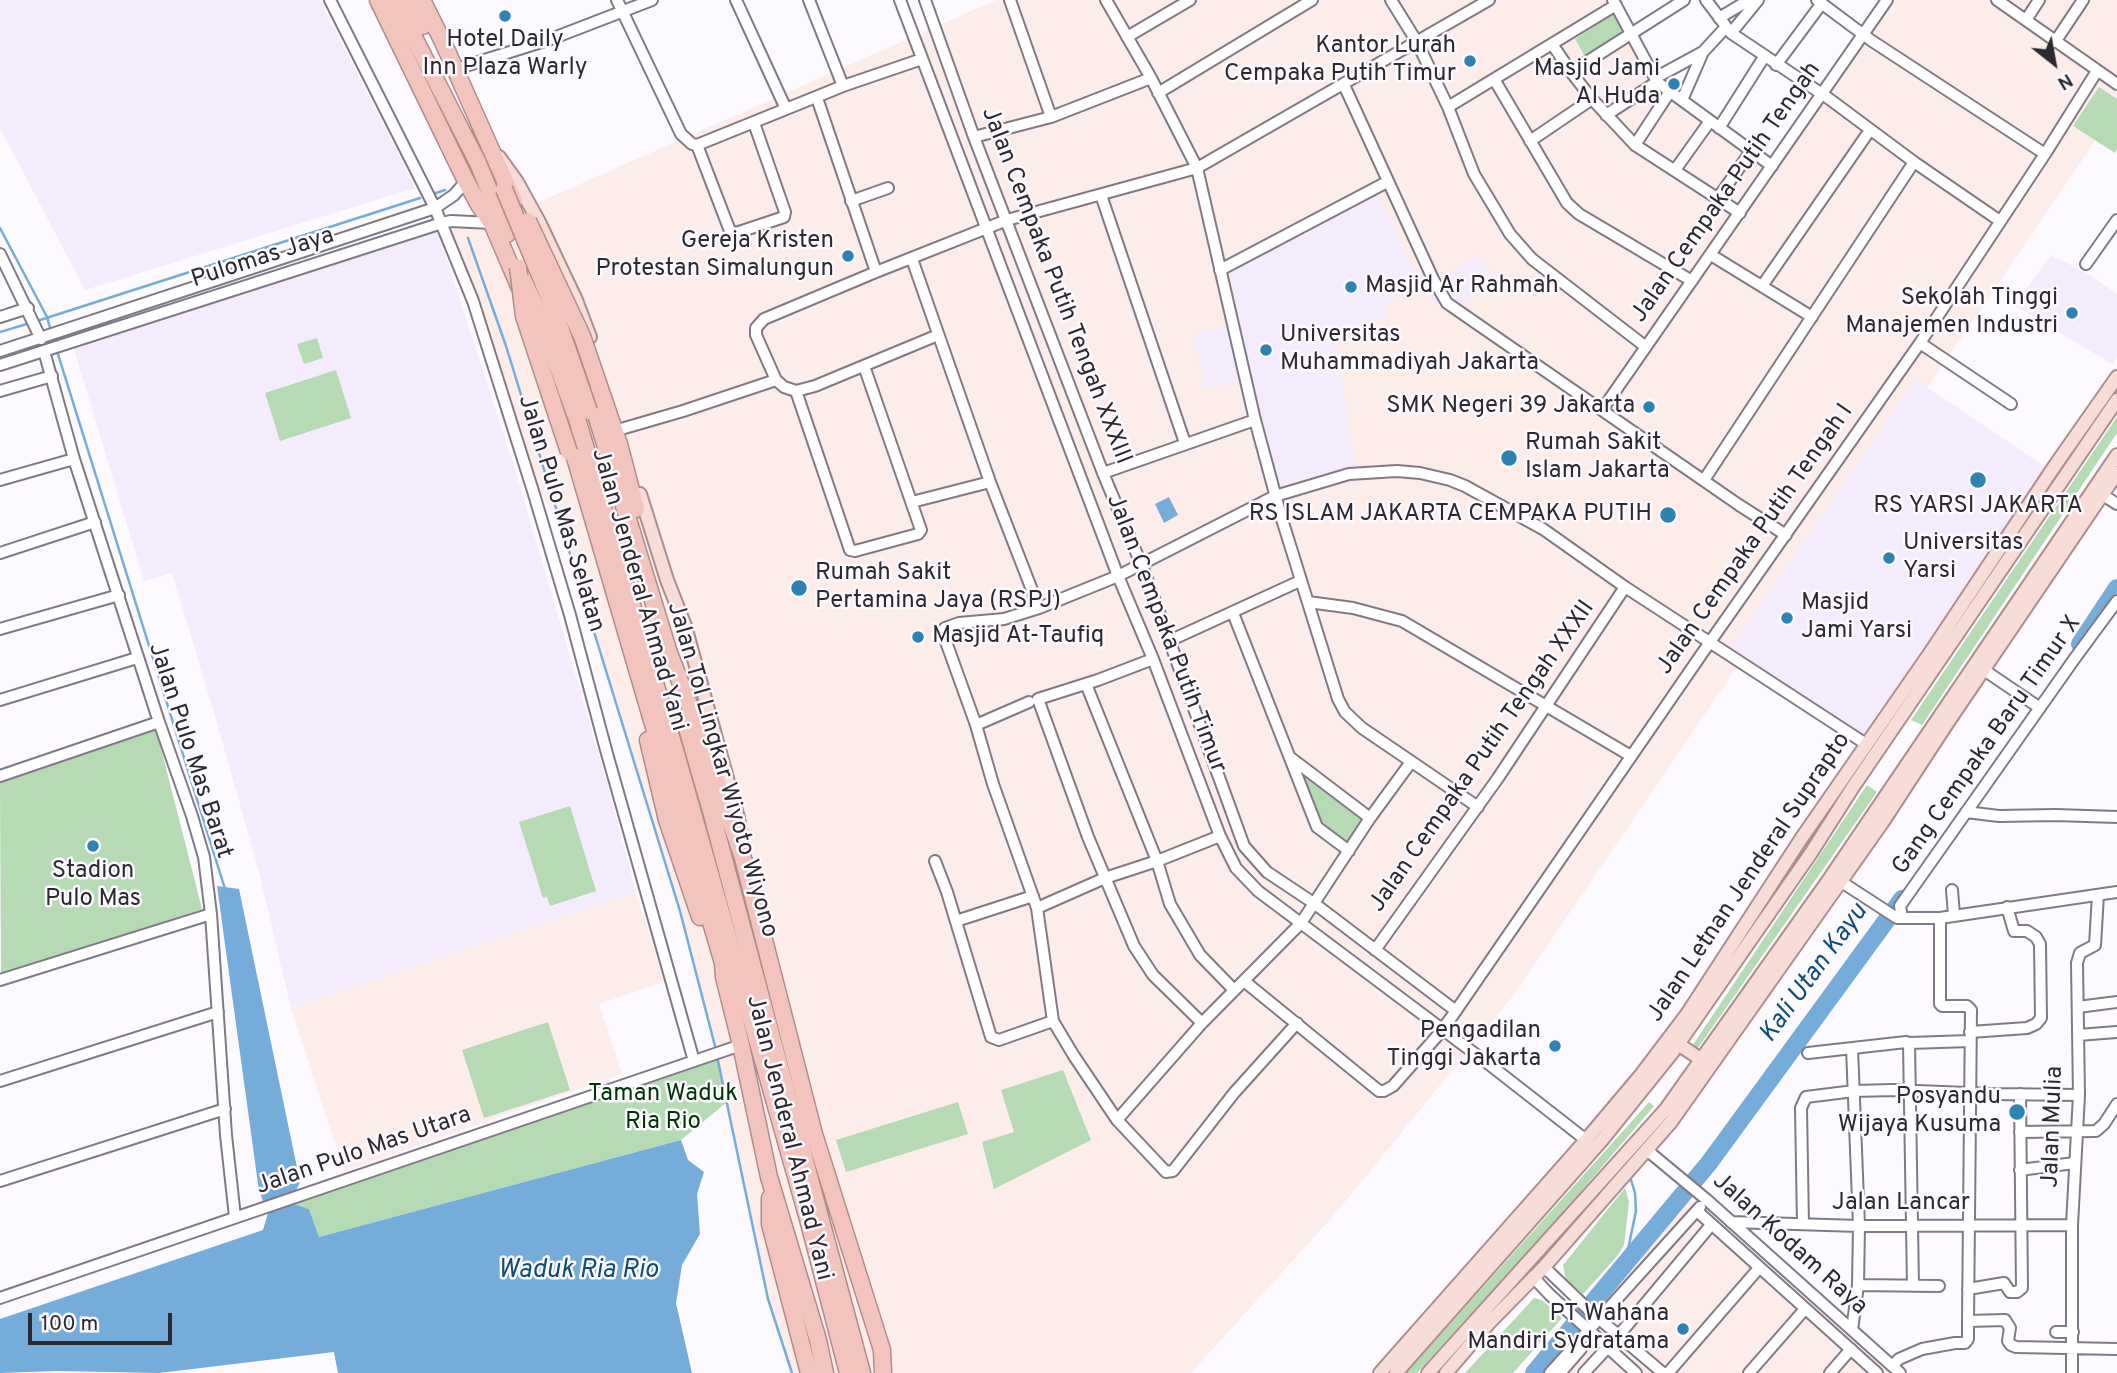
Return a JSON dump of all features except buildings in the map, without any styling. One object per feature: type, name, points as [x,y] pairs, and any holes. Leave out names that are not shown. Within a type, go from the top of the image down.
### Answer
[{"type":"highway","name":"Jalan Jenderal Ahmad Yani","points":[[378,0],[466,181],[492,223],[530,312],[723,963],[737,1046],[769,1177],[826,1373]]},
{"type":"highway","points":[[395,0],[478,163],[518,267],[524,316],[569,452],[637,692],[667,820],[716,965],[724,977]]},
{"type":"highway","points":[[409,0],[504,189],[523,210],[582,336],[620,444],[642,535],[680,667],[742,846]]},
{"type":"highway","name":"Jalan Jenderal Ahmad Yani","points":[[422,0],[456,69],[557,299],[612,461],[669,653],[742,846],[808,1113],[883,1350],[882,1372]]},
{"type":"highway","name":"Jalan Tol Lingkar Wiyoto Wiyono","points":[[504,189],[561,327],[627,525],[711,811],[862,1373]]},
{"type":"highway","name":"Jalan Tol Lingkar Wiyoto Wiyono","points":[[518,267],[538,312],[578,422],[677,757],[808,1219],[848,1373]]},
{"type":"highway","points":[[530,312],[557,299]]},
{"type":"highway","points":[[547,365],[577,355]]},
{"type":"highway","points":[[769,1177],[770,1224],[809,1373]]},
{"type":"highway","name":"Jalan Jenderal Ahmad Yani","points":[[839,1217],[834,1231],[882,1372]]},
{"type":"main road","name":"Jalan Jenderal Ahmad Yani","points":[[490,146],[517,182],[555,253],[584,321],[621,429],[646,516],[688,635],[738,818],[742,846]]},
{"type":"main road","name":"Jalan Letnan Jenderal Suprapto","points":[[1380,1373],[1586,1140],[1640,1076],[1687,1014],[1866,744],[2117,377]]},
{"type":"main road","name":"Jalan Letnan Jenderal Suprapto","points":[[1396,1373],[1635,1101],[1678,1044],[2117,401]]},
{"type":"main road","points":[[1428,1373],[1666,1109],[1828,881],[2117,454]]},
{"type":"main road","points":[[1446,1373],[1648,1151],[1671,1122],[1888,813],[2117,473]]},
{"type":"main road","points":[[1930,653],[1950,648]]},
{"type":"main road","points":[[1946,704],[1948,722]]},
{"type":"main road","points":[[1782,869],[1784,892]]},
{"type":"main road","points":[[1789,935],[1809,927]]},
{"type":"main road","points":[[1678,1044],[1702,1060]]},
{"type":"main road","points":[[1612,1168],[1615,1185]]},
{"type":"main road","points":[[1475,1264],[1497,1258]]},
{"type":"street","name":"Jalan Pulo Mas Selatan","points":[[330,0],[447,222],[570,615],[696,1060]]},
{"type":"street","points":[[617,0],[681,134],[697,145],[730,231],[736,233],[785,215],[754,123]]},
{"type":"street","points":[[456,69],[551,39],[652,0]]},
{"type":"street","points":[[736,0],[786,109]]},
{"type":"street","points":[[809,0],[843,86]]},
{"type":"street","name":"Jalan Cempaka Putih Timur","points":[[900,0],[990,227],[1220,836],[1236,868],[1258,891],[1449,1021],[1586,1140]]},
{"type":"street","name":"Jalan Cempaka Putih Tengah XXXIII","points":[[925,0],[974,137],[1169,641],[1244,846],[1267,872],[1375,950],[1449,1021]]},
{"type":"street","points":[[1010,0],[1051,117]]},
{"type":"street","points":[[1106,0],[1151,78],[1197,167],[1275,496],[1338,699],[1345,712],[1362,728],[1478,807]]},
{"type":"street","points":[[1127,37],[1190,0]]},
{"type":"street","points":[[1158,93],[1312,0]]},
{"type":"street","points":[[1391,0],[1417,42],[1448,107],[1474,174],[1510,234],[1532,259],[1646,347]]},
{"type":"street","points":[[938,335],[815,386],[796,391],[784,387],[776,380],[756,334],[756,328],[760,322],[876,272],[1006,221],[1197,167],[1489,0]]},
{"type":"street","points":[[1571,72],[1684,0]]},
{"type":"street","points":[[1706,0],[1728,30],[2000,221]]},
{"type":"street","points":[[1719,18],[1749,0]]},
{"type":"street","points":[[1606,114],[1703,52],[1758,0]]},
{"type":"street","name":"Jalan Cempaka Putih Tengah","points":[[1602,410],[1887,0]]},
{"type":"street","points":[[1997,0],[2117,85]]},
{"type":"street","points":[[2026,20],[2039,0]]},
{"type":"street","points":[[2055,41],[2082,0]]},
{"type":"street","points":[[1448,107],[1615,2],[1656,80],[1670,93],[1772,166]]},
{"type":"street","points":[[1776,65],[1820,2],[1863,35],[2045,154]]},
{"type":"street","points":[[1552,44],[1592,99],[1635,145],[1740,213]]},
{"type":"street","points":[[1682,100],[1703,52]]},
{"type":"street","points":[[1675,170],[1714,124],[1764,57]]},
{"type":"street","points":[[697,145],[843,86],[922,59]]},
{"type":"street","name":"Jalan Cempaka Putih Tengah I","points":[[1297,1023],[1381,1092],[1392,1086],[1449,1021],[1920,343],[2097,71]]},
{"type":"street","points":[[974,137],[1051,117],[1151,78]]},
{"type":"street","points":[[1494,79],[1567,203],[1579,214],[1692,281]]},
{"type":"street","points":[[1344,85],[1433,279],[1447,303],[1786,535]]},
{"type":"street","points":[[1635,145],[1670,93]]},
{"type":"street","points":[[817,97],[876,272]]},
{"type":"street","points":[[1530,141],[1592,99]]},
{"type":"street","points":[[1762,286],[1870,130]]},
{"type":"street","points":[[1718,198],[1751,151]]},
{"type":"street","points":[[1704,480],[1913,162]]},
{"type":"street","name":"Pulomas Jaya","points":[[0,351],[438,206],[454,195],[466,181]]},
{"type":"street","points":[[1220,270],[1387,181]]},
{"type":"street","points":[[851,201],[888,188]]},
{"type":"street","points":[[1101,195],[1185,443]]},
{"type":"street","points":[[2086,264],[2117,220]]},
{"type":"street","name":"Pulomas Jaya","points":[[48,360],[69,343],[447,222],[492,223]]},
{"type":"street","points":[[0,254],[41,337]]},
{"type":"street","points":[[1711,255],[1812,317]]},
{"type":"street","points":[[912,258],[990,482],[1039,608]]},
{"type":"street","points":[[0,317],[29,312]]},
{"type":"street","points":[[1920,343],[2011,404]]},
{"type":"street","points":[[0,365],[48,360]]},
{"type":"street","points":[[0,391],[48,360]]},
{"type":"street","name":"Jalan Pulo Mas Barat","points":[[48,360],[74,459],[137,659],[190,809],[204,857],[211,914],[225,1109],[241,1215]]},
{"type":"street","points":[[796,391],[850,550],[855,551],[918,534],[921,530],[912,502],[864,366]]},
{"type":"street","points":[[621,429],[776,380]]},
{"type":"street","points":[[1103,473],[1255,419]]},
{"type":"street","points":[[0,480],[74,459]]},
{"type":"street","points":[[1244,981],[1297,1023],[1234,1093],[1173,1171],[1166,1171],[1117,1120],[1053,1021],[1037,908],[945,639],[944,631],[947,626],[1004,619],[1039,608],[1139,566],[1275,496],[1349,474],[1397,471],[1420,473],[1451,480],[1517,513],[1866,744]]},
{"type":"street","points":[[912,502],[990,482]]},
{"type":"street","points":[[2103,495],[2117,504]]},
{"type":"street","points":[[0,553],[95,522]]},
{"type":"street","points":[[1169,641],[1300,581]]},
{"type":"street","name":"Jalan Cempaka Putih Tengah XXXII","points":[[1375,950],[1478,807],[1625,587]]},
{"type":"street","points":[[0,629],[119,595]]},
{"type":"street","name":"Gang Cempaka Baru Timur X","points":[[1899,918],[1900,906],[1966,812],[2035,705],[2117,601]]},
{"type":"street","points":[[1307,602],[1353,608],[1402,621],[1631,756]]},
{"type":"street","points":[[1233,613],[1317,827],[1349,850]]},
{"type":"street","points":[[0,700],[137,659]]},
{"type":"street","points":[[976,724],[1153,659]]},
{"type":"street","points":[[1984,670],[2035,705]]},
{"type":"street","points":[[1086,684],[1157,861],[1170,904],[1200,955],[1234,990]]},
{"type":"street","points":[[1034,701],[1134,946],[1163,985],[1202,1023]]},
{"type":"street","points":[[0,776],[159,722]]},
{"type":"street","points":[[1290,757],[1370,818]]},
{"type":"street","points":[[1117,1120],[1202,1023],[1303,921],[1410,762]]},
{"type":"street","points":[[1966,812],[1999,816],[2117,817]]},
{"type":"street","points":[[1037,908],[1105,878],[1220,836]]},
{"type":"street","points":[[935,861],[991,1037],[999,1040],[1053,1021]]},
{"type":"street","points":[[1840,881],[1899,918],[1940,918],[2117,892]]},
{"type":"street","points":[[1951,890],[1954,915]]},
{"type":"street","name":"Jalan Mulia","points":[[2072,1373],[2072,1225],[2079,1095],[2078,958],[2080,953],[2095,945],[2098,895]]},
{"type":"street","points":[[956,921],[1033,896]]},
{"type":"street","points":[[1808,1053],[1970,1037],[2027,1028],[2036,1024],[2041,1018],[2040,944],[2036,937],[2026,931],[2014,931],[2007,907]]},
{"type":"street","points":[[0,980],[211,914]]},
{"type":"street","points":[[1896,1369],[1899,1359],[1922,1349],[1967,1342],[1970,1010],[1968,1006],[1941,1005],[1940,918]]},
{"type":"street","points":[[2078,1007],[2117,1002]]},
{"type":"street","points":[[0,1081],[218,1012]]},
{"type":"street","points":[[2078,1035],[2117,1032]]},
{"type":"street","points":[[1909,1043],[1913,1286]]},
{"type":"street","name":"Jalan Pulo Mas Utara","points":[[0,1298],[737,1046]]},
{"type":"street","points":[[1852,1048],[1859,1226],[1858,1285],[1852,1330]]},
{"type":"street","points":[[1803,1224],[1801,1108],[1810,1095],[1893,1090],[2079,1095]]},
{"type":"street","points":[[1968,1289],[2004,1283],[2010,1292],[2022,1288],[2020,1094]]},
{"type":"street","points":[[2021,1132],[2096,1131],[2117,1104]]},
{"type":"street","points":[[0,1181],[225,1109]]},
{"type":"street","name":"Jalan Kodam Raya","points":[[1648,1151],[1707,1200],[1896,1369]]},
{"type":"street","points":[[2020,1170],[2074,1163]]},
{"type":"street","points":[[1550,1373],[1707,1200]]},
{"type":"street","points":[[1697,1211],[1877,1373]]},
{"type":"street","name":"Jalan Lancar","points":[[1731,1222],[1859,1226],[2072,1225]]},
{"type":"street","points":[[1619,1335],[1712,1225]]},
{"type":"street","points":[[1544,1267],[1573,1296],[1665,1373],[1759,1268]]},
{"type":"street","points":[[1533,1277],[1636,1373]]},
{"type":"street","points":[[1858,1285],[1939,1286]]},
{"type":"street","points":[[1748,1373],[1805,1308]]},
{"type":"street","points":[[1968,1321],[2005,1320],[2010,1328],[2008,1340],[2011,1345],[2117,1349]]},
{"type":"street","points":[[1560,1373],[1588,1329]]},
{"type":"street","points":[[2056,1332],[2073,1332]]},
{"type":"street","points":[[1584,1373],[1608,1347]]},
{"type":"street","points":[[1830,1373],[1851,1349]]},
{"type":"shaded area","points":[[0,0],[320,0],[415,188],[85,290],[0,128]]},
{"type":"shaded area","points":[[996,0],[1611,0],[1659,82],[1776,164],[1883,0],[2117,0],[2117,109],[1513,996],[1335,1214],[1191,1373],[792,1373],[768,1299],[713,1036],[679,907],[564,538],[521,450],[442,223],[492,223]]},
{"type":"shaded area","name":"Universitas Muhammadiyah Jakarta","points":[[1376,190],[1407,256],[1425,285],[1479,255],[1495,277],[1451,313],[1415,287],[1388,302],[1385,318],[1334,332],[1355,465],[1278,486],[1254,379],[1205,389],[1193,335],[1238,322],[1230,269]]},
{"type":"shaded area","points":[[437,230],[513,463],[602,765],[636,892],[291,1008],[259,872],[172,573],[144,581],[74,349]]},
{"type":"shaded area","name":"Sekolah Tinggi Manajemen Industri","points":[[2051,255],[2088,274],[2117,294],[2117,357],[2112,364],[2014,305]]},
{"type":"shaded area","name":"Rumah Sakit Islam Jakarta","points":[[1492,281],[1519,302],[1501,330],[1525,348],[1542,323],[1623,375],[1596,415],[1779,536],[1710,636],[1569,539],[1491,493],[1448,473],[1407,465],[1357,467],[1335,333],[1383,322],[1417,291],[1440,314],[1454,315],[1470,308]]},
{"type":"shaded area","name":"Universitas Yarsi","points":[[1915,379],[2047,468],[1863,737],[1731,648]]},
{"type":"shaded area","points":[[636,892],[664,982],[599,1004],[622,1074],[344,1171],[291,1008]]},
{"type":"shaded area","points":[[1686,1196],[1812,1304],[1889,1373],[1542,1373]]},
{"type":"green space","points":[[1613,14],[1625,33],[1586,58],[1575,39]]},
{"type":"green space","points":[[2099,87],[2117,99],[2115,153],[2073,126]]},
{"type":"green space","points":[[317,338],[323,358],[304,364],[297,344]]},
{"type":"green space","points":[[336,370],[351,418],[280,441],[265,393]]},
{"type":"green space","points":[[2117,417],[2117,433],[1922,725],[1911,720]]},
{"type":"green space","name":"Stadion Pulo Mas","points":[[156,729],[202,909],[1,975],[0,783]]},
{"type":"green space","points":[[1301,772],[1364,820],[1347,843],[1323,826]]},
{"type":"green space","points":[[1867,785],[1877,792],[1693,1055],[1688,1052]]},
{"type":"green space","points":[[570,806],[596,891],[550,906],[547,897],[543,898],[519,822]]},
{"type":"green space","points":[[548,1022],[570,1090],[484,1118],[462,1050]]},
{"type":"green space","name":"Taman Waduk Ria Rio","points":[[717,1053],[727,1102],[681,1140],[319,1237],[309,1209],[290,1204]]},
{"type":"green space","points":[[1063,1070],[1091,1140],[994,1189],[982,1142],[1014,1132],[1001,1090]]},
{"type":"green space","points":[[958,1102],[968,1134],[846,1172],[836,1140]]},
{"type":"green space","points":[[1649,1102],[1654,1106],[1559,1217],[1417,1373],[1406,1373]]},
{"type":"green space","points":[[1625,1188],[1629,1202],[1624,1245],[1583,1294],[1566,1280],[1563,1265]]},
{"type":"green space","points":[[1534,1298],[1542,1300],[1562,1318],[1513,1373],[1465,1373]]},
{"type":"water","points":[[1169,497],[1178,515],[1164,523],[1155,504]]},
{"type":"water","name":"Waduk Ria Rio","points":[[217,886],[239,889],[300,1182],[290,1203],[309,1209],[319,1237],[681,1140],[688,1160],[704,1172],[697,1194],[700,1234],[682,1265],[676,1303],[692,1373],[338,1373],[334,1352],[159,1373],[0,1373],[0,1319],[263,1230],[268,1213],[259,1191]]},
{"type":"waterway","points":[[433,194],[445,190]]},
{"type":"waterway","points":[[37,321],[420,198]]},
{"type":"waterway","points":[[0,228],[47,317],[51,331]]},
{"type":"waterway","points":[[468,238],[506,346],[680,911],[716,1050]]},
{"type":"waterway","points":[[0,332],[30,323]]},
{"type":"waterway","points":[[57,351],[225,889]]},
{"type":"waterway","name":"Kali Utan Kayu","points":[[2080,644],[2117,588]]},
{"type":"waterway","name":"Kali Utan Kayu","points":[[1534,1373],[1709,1163],[1902,899]]},
{"type":"waterway","points":[[717,1056],[768,1299],[792,1373]]},
{"type":"waterway","points":[[1625,1264],[1636,1211],[1631,1180]]},
{"type":"place","name":"Hotel Daily Inn Plaza Warly","points":[[505,16]]},
{"type":"place","name":"Kantor Lurah Cempaka Putih Timur","points":[[1470,61]]},
{"type":"place","name":"Masjid Jami Al Huda","points":[[1674,84]]},
{"type":"place","name":"Gereja Kristen Protestan Simalungun","points":[[848,256]]},
{"type":"place","name":"Masjid Ar Rahmah","points":[[1351,287]]},
{"type":"place","name":"Sekolah Tinggi Manajemen Industri","points":[[2072,313]]},
{"type":"place","name":"Universitas Muhammadiyah Jakarta","points":[[1266,350]]},
{"type":"place","name":"SMK Negeri 39 Jakarta","points":[[1649,407]]},
{"type":"place","name":"Rumah Sakit Islam Jakarta","points":[[1509,458]]},
{"type":"place","name":"RS YARSI JAKARTA","points":[[1978,480]]},
{"type":"place","name":"RS ISLAM JAKARTA CEMPAKA PUTIH","points":[[1668,515]]},
{"type":"place","name":"Universitas Yarsi","points":[[1889,558]]},
{"type":"place","name":"Rumah Sakit Pertamina Jaya (RSPJ)","points":[[799,588]]},
{"type":"place","name":"Masjid Jami Yarsi","points":[[1787,618]]},
{"type":"place","name":"Masjid At-Taufiq","points":[[918,637]]},
{"type":"place","name":"Stadion Pulo Mas","points":[[93,846]]},
{"type":"place","name":"Pengadilan Tinggi Jakarta","points":[[1555,1046]]},
{"type":"place","name":"Posyandu Wijaya Kusuma","points":[[2017,1112]]},
{"type":"place","name":"PT Wahana Mandiri Sydratama","points":[[1683,1329]]}]
